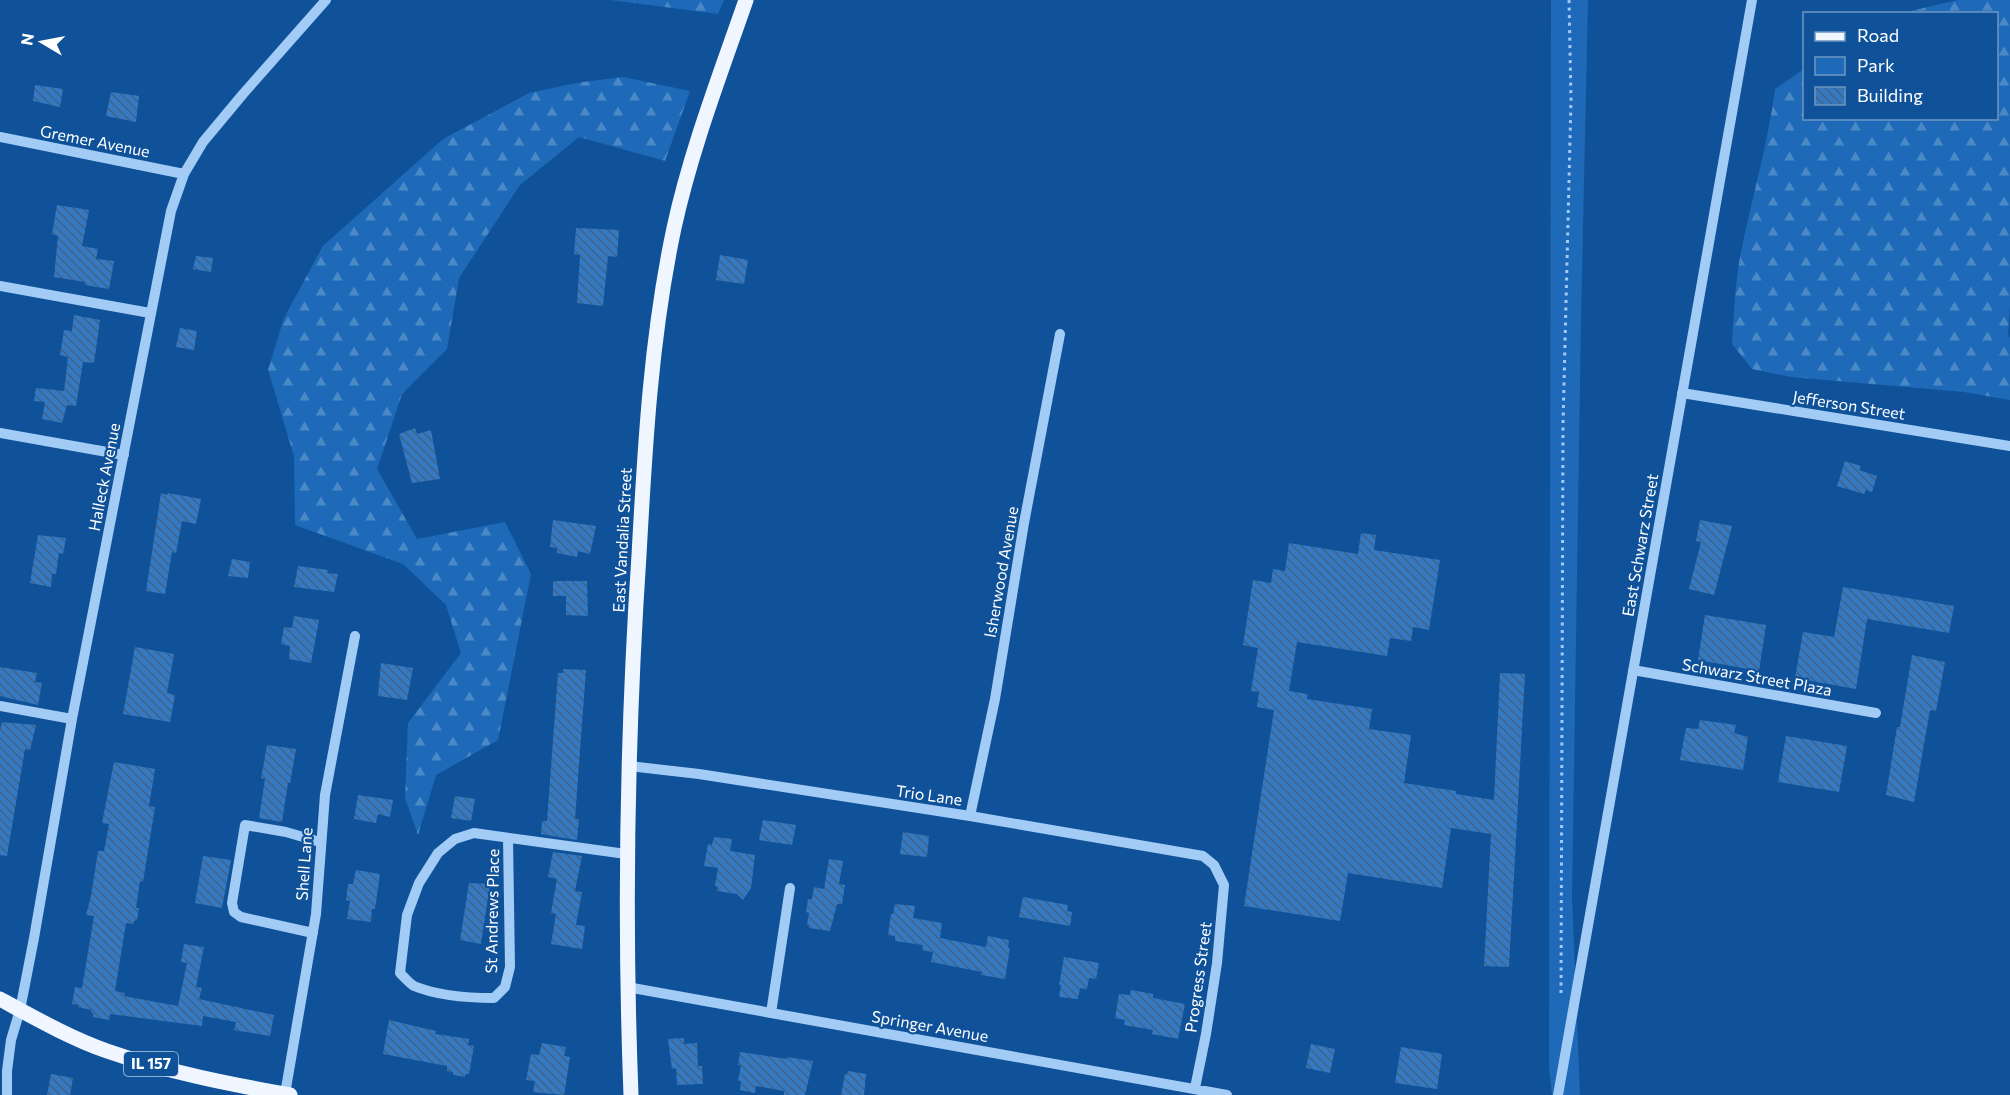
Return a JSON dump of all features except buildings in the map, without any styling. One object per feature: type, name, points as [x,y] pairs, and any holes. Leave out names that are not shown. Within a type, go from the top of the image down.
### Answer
[{"type":"main road","name":"East Vandalia Street","points":[[631,1095],[626,854],[637,575],[648,398],[660,304],[674,228],[706,113],[746,0]]},
{"type":"main road","name":"IL 157","points":[[0,999],[106,1051],[191,1076],[287,1095]]},
{"type":"street","name":"Halleck Avenue","points":[[7,1095],[4,1070],[20,1010],[72,718],[171,211],[184,174],[198,149],[326,0]]},
{"type":"street","name":"East Schwarz Street","points":[[1558,1095],[1752,0]]},
{"type":"street","name":"Gremer Avenue","points":[[0,137],[184,174]]},
{"type":"street","points":[[0,286],[150,313]]},
{"type":"street","name":"Isherwood Avenue","points":[[970,816],[995,699],[1024,523],[1060,334]]},
{"type":"street","name":"Jefferson Street","points":[[1682,393],[2010,446]]},
{"type":"street","points":[[0,433],[124,455]]},
{"type":"street","name":"Shell Lane","points":[[287,1095],[313,933],[325,795],[355,636]]},
{"type":"street","name":"Schwarz Street Plaza","points":[[1633,670],[1876,713]]},
{"type":"street","points":[[0,706],[72,718]]},
{"type":"street","name":"Trio Lane","points":[[629,766],[699,774],[970,816],[1203,856],[1218,871]]},
{"type":"street","points":[[313,933],[241,917],[234,912],[232,903],[245,825],[303,836],[320,843]]},
{"type":"street","name":"St Andrews Place","points":[[508,838],[510,967],[506,987],[494,998],[474,998],[436,992],[413,985],[400,973],[407,915],[419,883],[438,853],[455,839],[474,833],[626,854]]},
{"type":"street","name":"Progress Street","points":[[1195,1088],[1217,963],[1224,885],[1218,871]]},
{"type":"street","points":[[771,1013],[790,888]]},
{"type":"street","name":"Springer Avenue","points":[[627,987],[1227,1095]]},
{"type":"path","points":[[1560,1001],[1563,425],[1571,100],[1569,0]]},
{"type":"green space","points":[[611,0],[724,0],[718,14]]},
{"type":"green space","points":[[1551,0],[1588,0],[1572,897],[1580,1095],[1552,1095],[1549,1066]]},
{"type":"green space","points":[[1958,0],[2010,0],[2010,305],[2008,334],[2010,338],[2010,400],[1964,392],[1791,377],[1752,369],[1732,344],[1737,275],[1775,89],[1803,70],[1803,120],[1998,120],[1998,12],[1906,12]]},
{"type":"green space","points":[[623,77],[690,91],[665,161],[579,137],[520,185],[459,278],[447,349],[402,394],[377,469],[417,539],[505,522],[531,574],[498,740],[436,775],[418,835],[405,798],[408,723],[461,653],[446,605],[403,564],[295,525],[294,456],[268,370],[284,318],[323,246],[443,139],[529,93],[576,83]]}]
